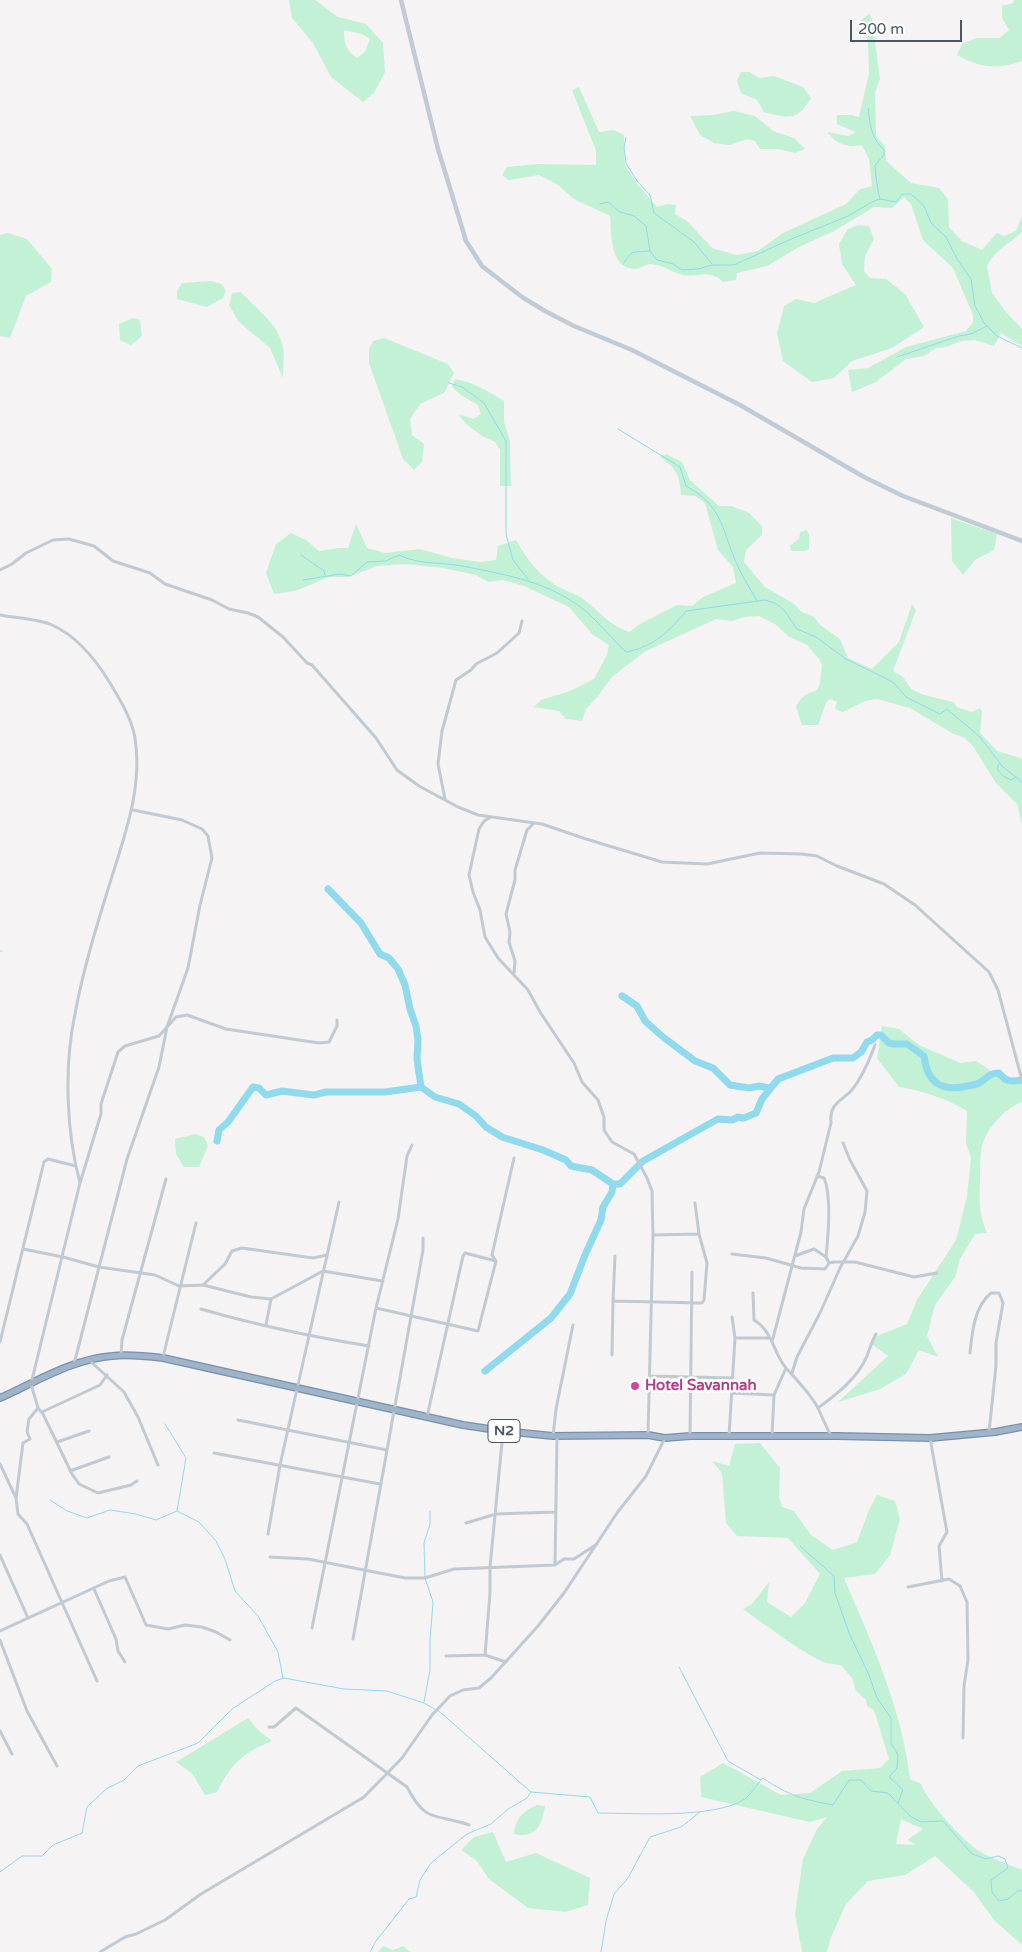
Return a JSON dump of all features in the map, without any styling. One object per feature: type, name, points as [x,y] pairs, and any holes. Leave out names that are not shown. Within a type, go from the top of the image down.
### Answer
[{"type":"highway","name":"N2","points":[[0,1396],[74,1364],[121,1355],[162,1358],[393,1410],[503,1431],[555,1435],[648,1436],[665,1438],[690,1436],[930,1438],[989,1433],[1022,1427]]},
{"type":"main road","points":[[401,0],[438,149],[466,241],[482,266],[522,297],[545,311],[574,326],[632,350],[740,405],[864,477],[903,496],[1022,541]]},
{"type":"street","points":[[0,570],[53,540],[69,539],[94,546],[113,562],[150,573],[165,584],[258,617],[283,637],[307,663],[312,665],[370,731],[397,770],[419,786],[472,812],[491,817],[542,824],[662,862],[707,864],[760,853],[802,854],[817,856],[837,866],[884,884],[915,905],[989,972],[998,990],[1022,1078]]},
{"type":"street","points":[[0,615],[51,624],[74,638],[102,670],[122,704],[134,736],[138,763],[132,810],[91,944],[74,1015],[68,1066],[70,1115],[80,1183]]},
{"type":"street","points":[[445,800],[438,764],[442,731],[456,680],[471,670],[476,664],[497,653],[519,632],[522,621]]},
{"type":"street","points":[[74,1364],[127,1159],[159,1067],[167,1027],[188,968],[200,905],[212,858],[208,836],[202,829],[182,820],[132,810]]},
{"type":"street","points":[[491,817],[484,821],[479,829],[469,875],[480,910],[485,937],[498,958],[528,990],[540,1012],[574,1062],[582,1082],[598,1100],[604,1116],[604,1130],[612,1142],[634,1154],[652,1191],[653,1235],[648,1436]]},
{"type":"street","points":[[514,974],[515,961],[509,942],[510,932],[506,914],[515,880],[515,870],[527,830],[528,827],[534,824]]},
{"type":"street","points":[[137,1481],[130,1485],[98,1493],[79,1484],[70,1470],[42,1412],[38,1408],[30,1384],[80,1183],[87,1166],[101,1114],[101,1104],[118,1052],[125,1046],[159,1036],[176,1017],[187,1015],[226,1029],[319,1044],[329,1042],[337,1026],[337,1020]]},
{"type":"street","points":[[772,1342],[795,1256],[804,1209],[817,1176],[831,1122],[830,1114],[836,1102],[851,1091],[868,1064],[875,1045]]},
{"type":"street","points":[[792,1373],[797,1357],[858,1236],[867,1202],[865,1185],[850,1160],[843,1143]]},
{"type":"street","points":[[312,1628],[376,1308],[398,1219],[407,1156],[412,1145]]},
{"type":"street","points":[[376,1308],[478,1331],[496,1261],[492,1255],[514,1158]]},
{"type":"street","points":[[0,1342],[44,1162],[48,1159],[76,1166]]},
{"type":"street","points":[[817,1176],[824,1178],[827,1186],[828,1226],[826,1257]]},
{"type":"street","points":[[121,1355],[122,1340],[166,1179]]},
{"type":"street","points":[[268,1534],[280,1465],[290,1430],[308,1336],[339,1202]]},
{"type":"street","points":[[613,1301],[702,1303],[705,1294],[707,1263],[699,1234],[695,1203]]},
{"type":"street","points":[[162,1358],[196,1223]]},
{"type":"street","points":[[653,1235],[699,1234]]},
{"type":"street","points":[[353,1639],[423,1250],[423,1238]]},
{"type":"street","points":[[23,1248],[63,1256],[99,1267],[155,1276],[179,1286],[203,1285],[271,1299],[323,1270],[382,1281]]},
{"type":"street","points":[[203,1285],[226,1264],[232,1251],[242,1248],[313,1258],[327,1255]]},
{"type":"street","points":[[795,1256],[814,1249],[826,1257],[829,1263]]},
{"type":"street","points":[[427,1417],[446,1324],[464,1253],[496,1261]]},
{"type":"street","points":[[732,1254],[766,1258],[792,1266],[821,1269],[825,1268],[829,1263],[844,1262],[872,1265],[914,1277],[937,1273]]},
{"type":"street","points":[[612,1355],[616,1256]]},
{"type":"street","points":[[690,1436],[692,1272]]},
{"type":"street","points":[[753,1292],[754,1320],[758,1322],[772,1342],[786,1368],[792,1373],[818,1408],[831,1436]]},
{"type":"street","points":[[970,1353],[972,1329],[985,1298],[991,1293],[999,1293],[1003,1304],[996,1343],[996,1366],[989,1433]]},
{"type":"street","points":[[266,1325],[271,1299]]},
{"type":"street","points":[[201,1309],[308,1336],[369,1346]]},
{"type":"street","points":[[729,1437],[732,1393],[731,1378],[735,1338],[732,1317]]},
{"type":"street","points":[[555,1565],[556,1409],[573,1325]]},
{"type":"street","points":[[818,1408],[835,1396],[857,1373],[876,1334]]},
{"type":"street","points":[[735,1338],[769,1338]]},
{"type":"street","points":[[88,1360],[124,1392],[138,1416],[158,1465]]},
{"type":"street","points":[[772,1436],[774,1395],[786,1368]]},
{"type":"street","points":[[42,1412],[100,1385],[107,1375]]},
{"type":"street","points":[[650,1376],[731,1378]]},
{"type":"street","points":[[732,1393],[774,1395]]},
{"type":"street","points":[[38,1408],[30,1420],[27,1432],[30,1439],[23,1443],[16,1498],[18,1514],[27,1524],[98,1681]]},
{"type":"street","points":[[238,1420],[387,1450]]},
{"type":"street","points":[[57,1442],[89,1431]]},
{"type":"street","points":[[485,1655],[490,1567],[503,1431]]},
{"type":"street","points":[[100,1952],[126,1937],[165,1920],[201,1894],[364,1798],[388,1774],[411,1746],[432,1715],[450,1696],[463,1690],[479,1688],[506,1662],[564,1593],[617,1513],[646,1476],[665,1438]]},
{"type":"street","points":[[930,1438],[947,1532],[939,1546],[942,1580]]},
{"type":"street","points":[[214,1453],[380,1484]]},
{"type":"street","points":[[70,1470],[109,1457]]},
{"type":"street","points":[[0,1464],[16,1498]]},
{"type":"street","points":[[466,1524],[496,1514],[556,1512]]},
{"type":"street","points":[[270,1557],[308,1559],[405,1578],[425,1578],[454,1569],[555,1565],[564,1559],[574,1559],[598,1543]]},
{"type":"street","points":[[0,1554],[28,1618]]},
{"type":"street","points":[[0,1631],[109,1581],[125,1577],[146,1625],[168,1629],[185,1625],[202,1627],[230,1640]]},
{"type":"street","points":[[908,1587],[949,1579],[960,1586],[967,1602],[968,1660],[964,1686],[963,1738]]},
{"type":"street","points":[[94,1589],[116,1639],[118,1651],[125,1662]]},
{"type":"street","points":[[0,1640],[27,1711],[57,1766]]},
{"type":"street","points":[[446,1656],[485,1655],[506,1662]]},
{"type":"street","points":[[269,1727],[274,1727],[296,1708],[407,1787],[416,1804],[428,1815],[451,1819],[469,1825]]},
{"type":"street","points":[[0,1731],[12,1754]]},
{"type":"green space","points":[[289,0],[315,0],[338,17],[366,24],[383,43],[385,72],[374,93],[363,102],[331,77],[313,43],[292,18]],"holes":[[[344,30],[362,34],[370,39],[365,52],[357,58],[346,46]]]},
{"type":"green space","points":[[1014,0],[1022,0],[1022,61],[1004,66],[989,66],[974,63],[957,55],[962,44],[976,38],[999,38],[1009,30],[1002,18],[1002,6],[1013,3]]},
{"type":"green space","points":[[869,14],[872,19],[880,79],[875,92],[876,136],[885,146],[886,161],[911,183],[939,188],[948,199],[949,227],[962,241],[982,250],[997,233],[1004,236],[1016,231],[1022,217],[1022,232],[998,251],[987,266],[992,293],[1022,329],[1022,346],[1001,333],[994,346],[975,340],[961,341],[946,347],[936,348],[924,356],[906,359],[876,382],[852,392],[848,370],[868,368],[906,347],[966,331],[973,322],[973,315],[953,268],[923,240],[911,204],[904,197],[892,208],[874,207],[834,231],[799,247],[767,266],[737,273],[736,280],[723,282],[713,275],[683,275],[654,264],[648,264],[636,269],[627,267],[616,257],[612,241],[610,216],[574,199],[558,185],[539,175],[509,180],[502,175],[507,167],[539,164],[596,165],[596,151],[572,90],[579,87],[599,132],[614,130],[624,135],[625,165],[638,185],[657,207],[668,204],[676,205],[675,214],[687,221],[712,248],[736,255],[758,251],[783,233],[846,204],[860,189],[872,186],[869,159],[862,145],[851,146],[842,144],[834,140],[827,132],[848,136],[856,132],[837,124],[837,115],[859,117],[869,73],[868,42],[860,21]]},
{"type":"green space","points":[[741,72],[750,72],[759,78],[774,76],[803,87],[811,98],[806,106],[796,115],[786,117],[764,112],[757,100],[741,93],[737,81]]},
{"type":"green space","points":[[734,111],[755,116],[773,131],[794,138],[805,149],[795,153],[778,149],[760,149],[755,141],[747,139],[730,145],[714,143],[700,135],[690,116]]},
{"type":"green space","points":[[858,225],[869,226],[874,239],[865,256],[864,271],[870,278],[886,279],[905,294],[924,327],[892,348],[852,361],[834,378],[812,382],[783,361],[777,333],[784,306],[796,299],[814,303],[856,285],[842,264],[839,244],[847,230]]},
{"type":"green space","points":[[8,233],[27,239],[52,269],[51,282],[26,296],[10,338],[0,336],[0,235]]},
{"type":"green space","points":[[211,281],[222,284],[226,291],[223,298],[207,307],[177,299],[177,291],[182,283]]},
{"type":"green space","points":[[241,292],[270,322],[279,335],[283,351],[283,378],[270,348],[239,322],[229,305],[232,293]]},
{"type":"green space","points":[[133,318],[140,320],[142,336],[131,345],[120,340],[119,324]]},
{"type":"green space","points":[[384,338],[448,364],[454,373],[444,393],[420,404],[410,419],[412,435],[424,444],[422,462],[414,470],[403,459],[369,363],[369,349],[373,341]]},
{"type":"green space","points":[[455,379],[486,390],[504,401],[504,422],[510,441],[511,486],[500,486],[500,450],[495,442],[482,436],[466,424],[458,414],[473,419],[481,414],[478,405],[452,387]]},
{"type":"green space","points":[[666,454],[682,462],[690,480],[719,506],[731,506],[749,513],[762,526],[762,535],[746,550],[744,562],[765,587],[794,604],[802,612],[814,617],[820,625],[840,639],[848,658],[872,669],[899,642],[912,604],[916,610],[893,671],[903,677],[911,689],[924,695],[953,702],[957,707],[972,712],[980,708],[982,712],[980,733],[997,751],[1022,760],[1022,824],[1017,804],[996,783],[973,746],[965,738],[952,733],[910,708],[877,699],[865,701],[843,712],[835,709],[837,702],[831,699],[827,701],[818,725],[802,725],[796,707],[804,696],[817,690],[820,683],[822,665],[807,645],[788,636],[775,624],[759,616],[744,617],[732,621],[716,619],[644,652],[612,677],[586,709],[582,721],[566,719],[559,711],[534,707],[541,700],[570,691],[594,679],[607,655],[609,645],[592,634],[569,607],[524,586],[503,580],[488,582],[476,575],[443,568],[405,564],[377,566],[348,577],[329,577],[295,591],[274,594],[266,573],[276,544],[291,533],[306,540],[319,551],[348,548],[356,524],[367,548],[385,553],[420,549],[452,558],[480,562],[496,560],[498,546],[516,540],[525,555],[547,579],[582,598],[610,622],[629,632],[640,624],[677,605],[692,606],[703,597],[736,583],[733,567],[718,550],[705,503],[695,496],[681,495],[680,482],[676,473],[660,457]]},
{"type":"green space","points":[[951,518],[997,534],[994,550],[975,560],[963,575],[952,561]]},
{"type":"green space","points":[[806,530],[809,534],[809,549],[805,551],[791,551],[790,546],[799,538],[800,532]]},
{"type":"green space","points":[[882,1026],[899,1029],[919,1045],[960,1063],[976,1061],[1011,1084],[1022,1076],[1022,1102],[1008,1110],[996,1121],[983,1142],[980,1158],[980,1202],[982,1220],[987,1233],[975,1234],[960,1259],[955,1277],[935,1305],[927,1336],[938,1357],[919,1350],[906,1374],[880,1389],[838,1402],[888,1356],[870,1343],[877,1336],[907,1324],[917,1300],[956,1240],[967,1197],[971,1157],[966,1144],[967,1111],[951,1102],[934,1096],[899,1087],[877,1058]]},
{"type":"green space","points":[[196,1134],[204,1137],[208,1146],[199,1167],[184,1167],[176,1154],[175,1139]]},
{"type":"green space","points":[[760,1443],[780,1468],[779,1496],[782,1507],[794,1511],[811,1535],[833,1550],[857,1542],[877,1495],[895,1501],[900,1519],[890,1555],[875,1574],[844,1578],[875,1652],[893,1702],[906,1753],[910,1779],[921,1784],[938,1810],[972,1846],[989,1856],[1022,1870],[1022,1945],[994,1920],[974,1892],[935,1856],[905,1875],[868,1881],[846,1904],[831,1937],[827,1952],[802,1952],[795,1914],[803,1859],[817,1829],[827,1817],[810,1822],[701,1797],[700,1777],[723,1763],[781,1795],[810,1793],[842,1771],[880,1768],[889,1759],[874,1710],[867,1706],[866,1700],[856,1691],[852,1678],[841,1665],[826,1663],[805,1652],[743,1609],[752,1604],[769,1582],[767,1602],[791,1617],[805,1603],[820,1574],[788,1538],[737,1536],[726,1523],[722,1473],[712,1461],[729,1466],[735,1444]],"holes":[[[901,1819],[923,1829],[907,1840],[917,1845],[896,1844]]]},
{"type":"green space","points":[[248,1718],[258,1730],[272,1741],[245,1755],[227,1774],[217,1792],[205,1795],[192,1773],[176,1762]]},
{"type":"green space","points":[[537,1805],[545,1806],[540,1825],[537,1829],[528,1834],[514,1834],[516,1824],[521,1816],[527,1810]]},
{"type":"green space","points":[[493,1832],[506,1862],[536,1853],[590,1878],[588,1905],[566,1912],[528,1908],[489,1879],[477,1861],[461,1850],[474,1837]]},
{"type":"green space","points":[[383,1946],[393,1950],[403,1946],[410,1952],[378,1952]]},
{"type":"waterway","points":[[868,108],[874,136],[884,150],[884,155],[875,165],[880,199]]},
{"type":"waterway","points":[[626,137],[624,148],[626,163],[637,181],[650,195],[654,213],[694,242],[712,264]]},
{"type":"waterway","points":[[600,204],[608,202],[620,212],[634,216],[646,226],[650,251],[657,260],[673,264],[682,270],[698,269],[712,265],[734,265],[848,216],[872,202],[880,199],[896,202],[902,194],[911,194],[924,206],[931,223],[946,237],[957,259],[971,279],[975,306],[984,323],[997,336],[1022,348]]},
{"type":"waterway","points":[[624,263],[632,253],[649,251]]},
{"type":"waterway","points":[[897,357],[959,336],[971,334],[987,326]]},
{"type":"waterway","points":[[449,383],[462,387],[484,403],[506,441],[506,534],[513,560],[528,579]]},
{"type":"waterway","points":[[618,429],[680,467],[686,486],[698,493],[718,517],[737,565],[757,601]]},
{"type":"waterway","points":[[301,555],[324,571],[325,575]]},
{"type":"waterway","points":[[303,580],[340,574],[351,576],[367,562],[386,561],[399,555],[422,562],[454,565],[496,573],[545,587],[575,603],[589,614],[626,652],[636,650],[660,638],[686,611],[765,600],[775,603],[784,610],[797,629],[816,637],[846,659],[894,683],[906,697],[940,714],[947,709],[980,737],[1003,767],[1022,782]]},
{"type":"waterway","points":[[999,764],[997,769],[1003,776],[1011,780],[1016,777]]},
{"type":"waterway","points":[[328,889],[361,923],[380,954],[389,958],[398,969],[405,985],[416,1026],[418,1040],[417,1059],[421,1087]]},
{"type":"waterway","points":[[622,996],[637,1006],[645,1021],[663,1037],[695,1061],[713,1068],[730,1085],[749,1088],[759,1086],[770,1088]]},
{"type":"waterway","points":[[217,1141],[219,1130],[228,1122],[253,1087],[259,1088],[266,1095],[282,1091],[314,1095],[326,1092],[385,1092],[421,1087],[435,1097],[459,1104],[476,1116],[486,1127],[502,1137],[543,1150],[566,1160],[571,1166],[592,1170],[613,1184],[620,1184],[643,1161],[718,1119],[732,1120],[756,1113],[762,1099],[778,1079],[833,1058],[853,1058],[861,1052],[867,1042],[877,1035],[881,1035],[889,1043],[907,1044],[924,1056],[928,1073],[932,1079],[943,1086],[958,1088],[975,1085],[995,1073],[999,1073],[1009,1081],[1022,1080]]},
{"type":"waterway","points":[[485,1371],[551,1318],[570,1294],[601,1220],[603,1207],[612,1192],[613,1184]]},
{"type":"waterway","points":[[165,1424],[186,1458],[177,1511]]},
{"type":"waterway","points":[[50,1500],[67,1511],[87,1518],[110,1510],[136,1514],[156,1520],[177,1511],[199,1522],[216,1541],[225,1559],[235,1591],[258,1616],[278,1652],[283,1678]]},
{"type":"waterway","points":[[424,1702],[430,1670],[433,1602],[425,1578],[424,1543],[430,1524],[430,1511]]},
{"type":"waterway","points":[[800,1546],[834,1576],[835,1593],[849,1633],[869,1675],[877,1698],[891,1718],[891,1743],[898,1755],[897,1768],[889,1777],[903,1790],[898,1803]]},
{"type":"waterway","points":[[679,1667],[728,1761],[761,1780]]},
{"type":"waterway","points":[[0,1872],[22,1856],[42,1856],[53,1845],[82,1833],[87,1807],[106,1789],[124,1780],[138,1766],[198,1743],[232,1709],[275,1681],[284,1678],[344,1689],[387,1691],[424,1703],[440,1712],[531,1792],[590,1797],[598,1813],[674,1814],[714,1810],[745,1799],[763,1778],[780,1789],[796,1796],[833,1805],[849,1780],[861,1780],[871,1791],[888,1793],[910,1816],[921,1822],[943,1821],[972,1854],[986,1859],[998,1856],[1005,1859],[1008,1868],[991,1880],[992,1892],[999,1901],[1008,1899],[1019,1890],[1022,1892]]},
{"type":"waterway","points":[[370,1952],[376,1941],[409,1899],[416,1897],[420,1880],[431,1863],[467,1834],[491,1824],[508,1809],[527,1798],[531,1792]]},
{"type":"waterway","points":[[601,1952],[606,1921],[614,1894],[628,1878],[650,1837],[681,1827],[700,1812]]},
{"type":"place","name":"Hotel Savannah","points":[[635,1386]]}]
